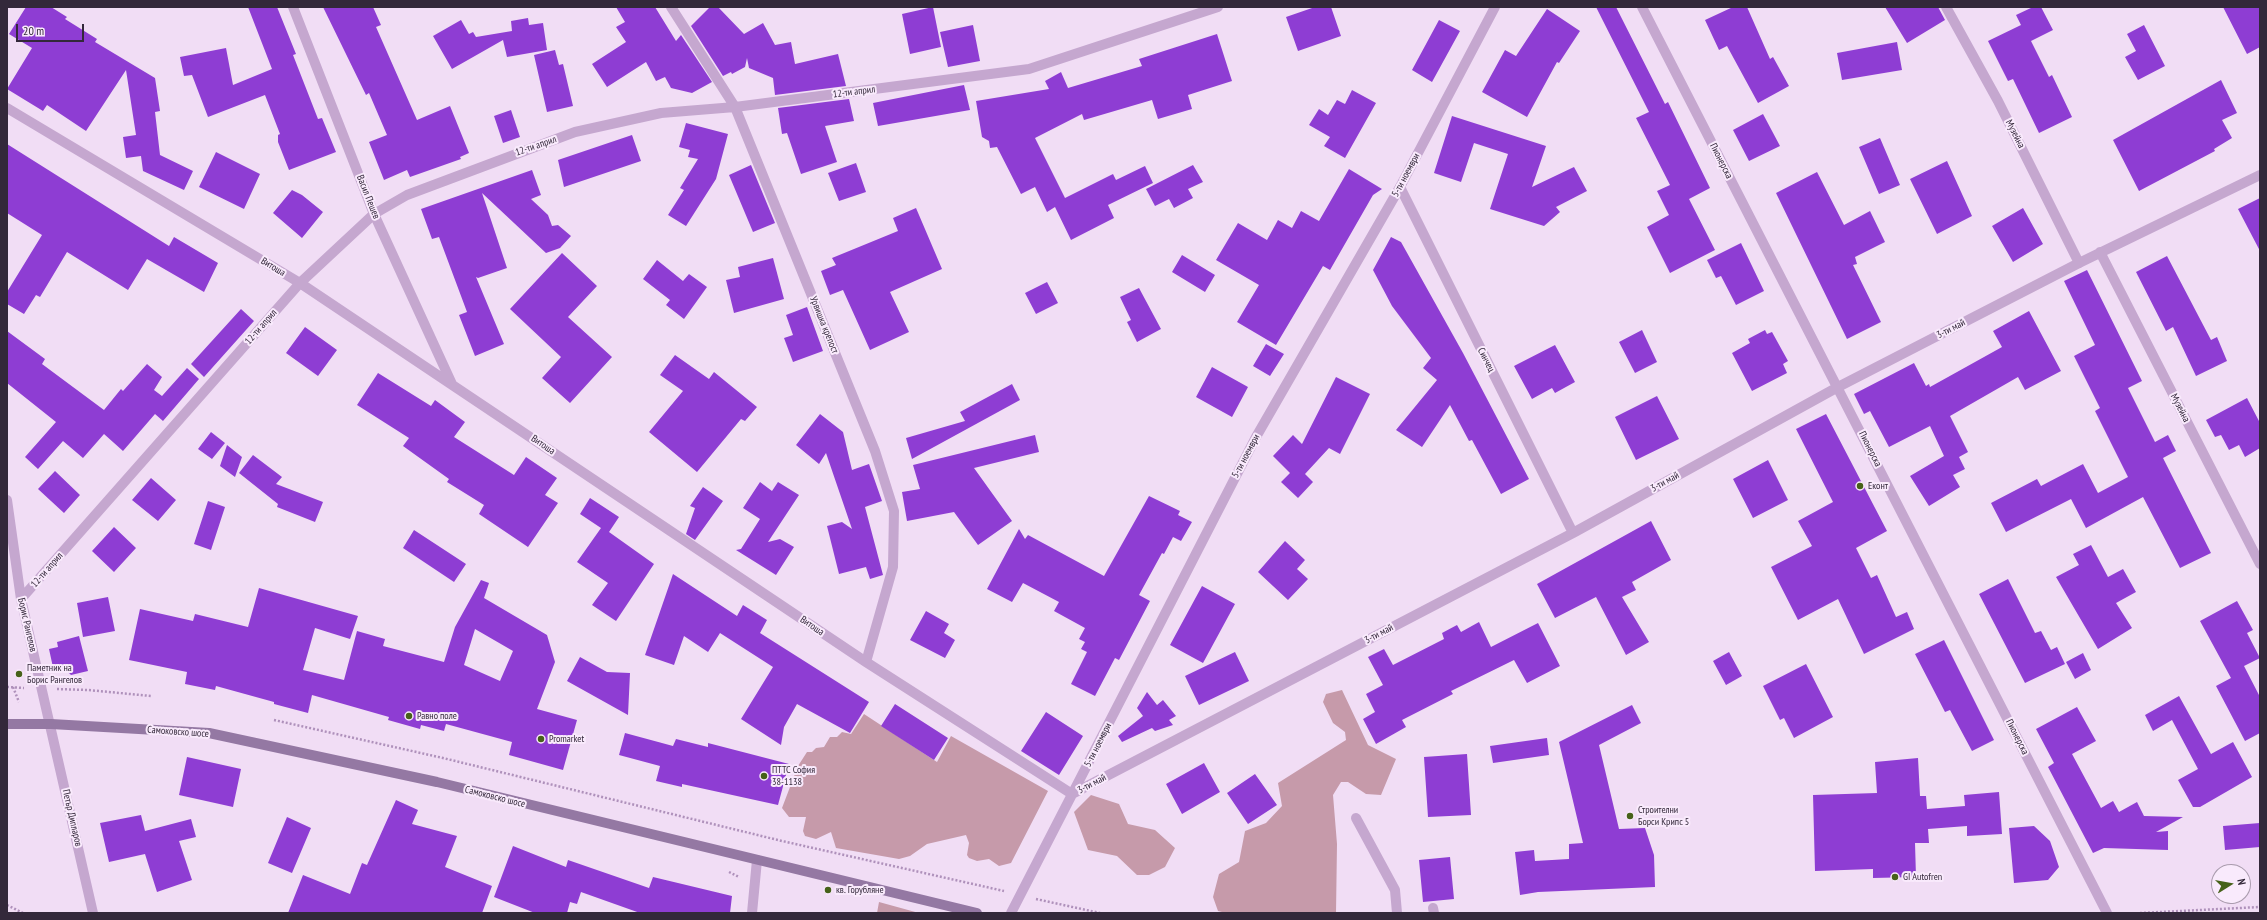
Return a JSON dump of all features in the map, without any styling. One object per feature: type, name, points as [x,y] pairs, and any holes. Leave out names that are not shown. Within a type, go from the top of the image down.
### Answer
[{"type":"main road","name":"Самоковско шосе","points":[[7,724],[51,724],[209,733],[444,784],[977,913]]},
{"type":"street","name":"Васил Пешев","points":[[293,7],[374,214],[452,384]]},
{"type":"street","name":"Урвишка крепост","points":[[671,7],[735,108],[875,451],[894,511],[893,567],[866,662]]},
{"type":"street","name":"12-ти април","points":[[21,599],[300,283],[374,214],[407,195],[575,132],[661,113],[735,108],[1029,69],[1218,7]]},
{"type":"street","name":"5-ти ноември","points":[[1011,913],[1256,437],[1400,187],[1495,7]]},
{"type":"street","name":"Пионерска","points":[[1642,7],[2107,913]]},
{"type":"street","name":"Музейна","points":[[1946,7],[1998,101],[2079,263]]},
{"type":"street","name":"Витоша","points":[[7,108],[300,283],[866,662],[1072,794]]},
{"type":"street","name":"3-ти май","points":[[1072,794],[1573,533],[1838,387],[2100,252],[2260,175]]},
{"type":"street","name":"Синчец","points":[[1400,187],[1573,533]]},
{"type":"street","name":"Музейна","points":[[2100,252],[2260,564]]},
{"type":"street","name":"Борис Рангелов","points":[[7,500],[21,599],[51,724]]},
{"type":"street","name":"Петър Дипларов","points":[[51,724],[93,913]]},
{"type":"street","points":[[1356,818],[1395,890],[1397,913]]},
{"type":"street","points":[[752,913],[757,860]]},
{"type":"path","points":[[13,687],[19,702]]},
{"type":"path","points":[[42,689],[88,690],[151,696]]},
{"type":"path","points":[[274,720],[451,760],[786,842],[1100,913]]},
{"type":"path","points":[[729,872],[742,879]]},
{"type":"path","points":[[7,905],[23,913]]},
{"type":"path","points":[[2140,913],[2260,907]]},
{"type":"shaded area","points":[[1342,690],[1368,745],[1396,759],[1381,795],[1366,794],[1348,782],[1341,782],[1333,795],[1337,844],[1336,913],[1226,913],[1218,911],[1213,897],[1219,874],[1239,862],[1245,831],[1266,823],[1282,806],[1278,783],[1346,740],[1345,732],[1333,723],[1323,702],[1326,694]]},
{"type":"shaded area","points":[[864,714],[937,762],[951,736],[1048,791],[1011,863],[999,866],[989,859],[977,861],[969,858],[967,855],[969,843],[966,835],[927,844],[910,856],[899,859],[836,848],[831,832],[816,839],[805,836],[803,831],[806,817],[789,817],[782,808],[798,766],[807,752],[812,752],[816,748],[824,747],[830,737],[837,737],[842,732],[851,734]]},
{"type":"shaded area","points":[[1091,795],[1119,804],[1128,824],[1155,830],[1175,848],[1165,867],[1149,875],[1137,875],[1117,856],[1088,850],[1074,812]]},
{"type":"shaded area","points":[[879,902],[919,913],[877,913]]},
{"type":"building","points":[[26,7],[51,7],[67,17],[65,19],[97,39],[95,42],[155,78],[160,111],[155,112],[160,155],[193,171],[184,190],[143,171],[141,156],[126,158],[123,137],[136,135],[126,70],[86,131],[47,105],[43,111],[7,89],[32,48],[9,34]]},
{"type":"building","points":[[248,7],[277,7],[296,54],[293,55],[318,119],[322,118],[336,152],[289,170],[278,142],[278,135],[280,134],[265,95],[208,117],[192,75],[184,76],[180,57],[226,48],[233,85],[272,69]]},
{"type":"building","points":[[323,7],[373,7],[381,25],[376,27],[417,120],[450,106],[469,153],[460,157],[461,159],[410,177],[407,170],[384,180],[369,142],[387,135],[369,93],[366,95]]},
{"type":"building","points":[[616,7],[655,7],[676,41],[681,35],[712,82],[692,93],[671,88],[665,77],[656,81],[646,62],[607,87],[592,64],[626,42],[616,27],[625,22]]},
{"type":"building","points":[[710,7],[718,7],[744,34],[763,23],[775,45],[791,42],[795,64],[838,54],[846,86],[775,95],[773,78],[749,68],[747,58],[745,67],[732,74],[731,72],[723,76],[691,26]]},
{"type":"building","points":[[933,7],[941,47],[910,54],[902,14]]},
{"type":"building","points":[[1315,7],[1331,7],[1341,36],[1298,51],[1286,17]]},
{"type":"building","points":[[1596,7],[1616,7],[1665,104],[1668,102],[1710,188],[1689,199],[1715,250],[1670,273],[1647,227],[1669,215],[1657,191],[1670,185],[1636,118],[1649,112]]},
{"type":"building","points":[[1733,7],[1747,7],[1770,59],[1773,57],[1789,86],[1758,103],[1727,46],[1719,50],[1705,20]]},
{"type":"building","points":[[1885,7],[1938,7],[1945,20],[1907,43]]},
{"type":"building","points":[[2033,7],[2041,7],[2053,30],[2031,41],[2049,77],[2052,75],[2072,117],[2039,133],[2013,79],[2008,81],[1988,41],[2021,25],[2016,15]]},
{"type":"building","points":[[2223,7],[2260,7],[2260,47],[2247,54]]},
{"type":"building","points":[[1547,9],[1580,31],[1559,63],[1557,62],[1527,117],[1482,92],[1505,50],[1516,56]]},
{"type":"building","points":[[528,18],[529,25],[543,23],[547,50],[507,57],[503,40],[452,69],[433,36],[461,20],[469,34],[473,32],[476,37],[512,31],[511,21]]},
{"type":"building","points":[[1439,20],[1460,31],[1432,82],[1412,70]]},
{"type":"building","points":[[973,25],[980,61],[948,67],[940,32]]},
{"type":"building","points":[[2144,25],[2165,66],[2138,80],[2125,57],[2136,51],[2127,34]]},
{"type":"building","points":[[1217,34],[1232,81],[1188,95],[1192,109],[1158,119],[1152,100],[1084,120],[1082,114],[1035,138],[1065,198],[1113,174],[1116,180],[1145,166],[1153,183],[1108,205],[1114,218],[1071,240],[1055,207],[1047,212],[1035,187],[1021,194],[997,147],[990,148],[989,141],[982,137],[976,101],[1049,89],[1045,81],[1061,72],[1068,88],[1142,66],[1139,59]]},
{"type":"building","points":[[1897,42],[1902,70],[1842,80],[1837,53]]},
{"type":"building","points":[[555,50],[559,65],[563,64],[573,106],[547,112],[534,55]]},
{"type":"building","points":[[2221,80],[2237,113],[2222,120],[2232,138],[2214,149],[2215,151],[2139,191],[2113,140]]},
{"type":"building","points":[[964,85],[970,110],[878,126],[873,103]]},
{"type":"building","points":[[1352,90],[1376,103],[1345,158],[1324,146],[1330,137],[1309,125],[1319,109],[1328,115],[1337,100],[1345,104]]},
{"type":"building","points":[[849,99],[854,121],[825,126],[837,162],[801,174],[787,133],[782,134],[778,108]]},
{"type":"building","points":[[511,110],[520,137],[503,143],[494,116]]},
{"type":"building","points":[[1763,114],[1780,146],[1749,161],[1733,130]]},
{"type":"building","points":[[1452,116],[1546,146],[1532,187],[1574,167],[1587,191],[1556,207],[1560,212],[1544,226],[1490,209],[1508,154],[1474,143],[1461,182],[1434,173]]},
{"type":"building","points":[[686,123],[728,134],[716,179],[686,226],[668,215],[684,190],[680,188],[698,159],[688,157],[690,150],[679,147]]},
{"type":"building","points":[[632,135],[641,161],[564,187],[558,160]]},
{"type":"building","points":[[1880,138],[1900,185],[1879,194],[1859,147]]},
{"type":"building","points":[[7,144],[169,246],[174,237],[218,263],[204,292],[147,259],[128,290],[67,252],[40,297],[36,295],[24,314],[7,304],[7,292],[42,235],[7,213]]},
{"type":"building","points":[[216,152],[260,174],[244,209],[199,187]]},
{"type":"building","points":[[1947,161],[1972,216],[1937,234],[1910,179]]},
{"type":"building","points":[[856,163],[866,192],[839,201],[828,173]]},
{"type":"building","points":[[751,165],[775,223],[753,232],[729,175]]},
{"type":"building","points":[[1193,165],[1203,182],[1188,189],[1193,198],[1174,208],[1169,199],[1155,206],[1146,189]]},
{"type":"building","points":[[1349,169],[1382,189],[1373,195],[1330,270],[1323,266],[1276,345],[1237,322],[1259,285],[1216,260],[1238,223],[1267,240],[1278,220],[1292,228],[1301,211],[1319,221]]},
{"type":"building","points":[[532,170],[541,195],[531,199],[548,215],[552,226],[558,225],[571,236],[560,248],[546,253],[482,193],[507,268],[478,278],[476,277],[504,344],[475,356],[459,315],[467,312],[439,237],[432,239],[421,209]]},
{"type":"building","points":[[1817,172],[1844,225],[1870,211],[1885,242],[1855,257],[1857,264],[1853,265],[1881,322],[1847,339],[1776,193]]},
{"type":"building","points":[[292,190],[302,195],[323,212],[302,238],[273,213]]},
{"type":"building","points":[[2260,198],[2260,251],[2238,209]]},
{"type":"building","points":[[916,208],[942,269],[890,292],[909,332],[870,350],[843,290],[830,295],[821,271],[836,265],[832,258],[898,231],[893,218]]},
{"type":"building","points":[[2023,208],[2043,244],[2013,262],[1992,226]]},
{"type":"building","points":[[1391,237],[1401,242],[1463,353],[1529,479],[1501,494],[1472,440],[1469,441],[1450,405],[1422,447],[1396,430],[1437,380],[1423,368],[1431,358],[1392,306],[1373,270]]},
{"type":"building","points":[[1741,243],[1764,291],[1736,305],[1721,276],[1716,278],[1707,260]]},
{"type":"building","points":[[562,253],[597,286],[568,317],[612,357],[570,403],[542,378],[561,357],[510,309]]},
{"type":"building","points":[[1182,255],[1215,275],[1205,292],[1172,272]]},
{"type":"building","points":[[2167,256],[2211,340],[2217,337],[2227,361],[2196,376],[2173,327],[2166,331],[2136,272]]},
{"type":"building","points":[[773,258],[784,299],[734,313],[726,280],[740,277],[738,267]]},
{"type":"building","points":[[657,260],[683,281],[689,274],[707,287],[684,319],[666,305],[670,300],[643,279]]},
{"type":"building","points":[[2087,270],[2142,381],[2128,388],[2155,442],[2168,435],[2176,451],[2163,458],[2211,553],[2180,568],[2143,497],[2086,528],[2071,499],[2006,532],[1991,503],[2037,479],[2041,486],[2083,464],[2098,493],[2128,477],[2095,411],[2100,408],[2074,356],[2095,345],[2064,281]]},
{"type":"building","points":[[1047,282],[1058,303],[1036,314],[1025,293]]},
{"type":"building","points":[[1139,288],[1161,329],[1137,342],[1127,322],[1131,320],[1120,297]]},
{"type":"building","points":[[807,307],[823,351],[793,362],[784,338],[793,335],[786,315]]},
{"type":"building","points":[[241,309],[254,321],[204,377],[191,364]]},
{"type":"building","points":[[2029,311],[2061,371],[2025,390],[2018,377],[1950,416],[1968,452],[1959,457],[1965,469],[1953,475],[1960,487],[1929,506],[1910,476],[1944,456],[1930,426],[1889,447],[1870,411],[1864,414],[1854,394],[1914,363],[1926,386],[1929,384],[1930,387],[2002,347],[1993,331]]},
{"type":"building","points":[[305,327],[337,350],[318,376],[286,353]]},
{"type":"building","points":[[1642,330],[1657,362],[1635,373],[1619,342]]},
{"type":"building","points":[[1765,330],[1767,334],[1772,332],[1788,361],[1783,364],[1787,373],[1752,391],[1732,353],[1750,343],[1748,339]]},
{"type":"building","points":[[7,331],[45,359],[42,364],[104,410],[121,389],[123,391],[147,364],[162,377],[154,390],[162,396],[187,368],[199,379],[163,421],[155,414],[123,451],[104,434],[83,458],[63,441],[38,469],[25,457],[56,422],[7,383]]},
{"type":"building","points":[[1266,344],[1284,354],[1270,376],[1253,366]]},
{"type":"building","points":[[1555,345],[1575,382],[1555,393],[1552,388],[1532,399],[1514,366]]},
{"type":"building","points":[[675,355],[709,379],[714,372],[757,407],[745,421],[741,419],[697,472],[649,432],[683,391],[660,375]]},
{"type":"building","points":[[1212,367],[1248,387],[1232,417],[1196,397]]},
{"type":"building","points":[[378,373],[431,406],[435,400],[465,422],[454,437],[514,475],[526,457],[557,478],[545,495],[558,503],[528,547],[479,514],[484,505],[447,482],[449,479],[403,446],[409,438],[357,405]]},
{"type":"building","points":[[1336,377],[1370,394],[1340,454],[1329,448],[1305,474],[1313,482],[1298,498],[1281,482],[1290,473],[1273,456],[1293,435],[1302,444]]},
{"type":"building","points":[[1012,384],[1020,400],[912,459],[906,438],[965,421],[960,412]]},
{"type":"building","points":[[1657,396],[1679,439],[1636,460],[1615,417]]},
{"type":"building","points":[[2247,398],[2260,423],[2260,448],[2245,457],[2239,445],[2229,450],[2221,435],[2215,437],[2206,420]]},
{"type":"building","points":[[820,414],[843,432],[852,470],[869,464],[882,501],[865,507],[883,575],[870,579],[866,567],[839,574],[827,526],[842,522],[852,529],[826,453],[819,464],[796,445]]},
{"type":"building","points":[[1826,414],[1887,531],[1856,548],[1871,578],[1877,575],[1896,617],[1907,612],[1914,629],[1864,654],[1838,599],[1798,620],[1771,567],[1812,546],[1798,521],[1833,502],[1796,429]]},
{"type":"building","points":[[211,432],[225,443],[212,459],[198,449]]},
{"type":"building","points":[[1035,435],[1039,452],[974,468],[1012,521],[978,545],[954,512],[907,521],[902,492],[920,489],[913,465]]},
{"type":"building","points":[[227,445],[242,457],[235,477],[220,466]]},
{"type":"building","points":[[253,455],[282,477],[276,484],[323,502],[315,522],[277,507],[278,504],[239,473]]},
{"type":"building","points":[[1768,460],[1788,500],[1753,518],[1733,479]]},
{"type":"building","points":[[55,471],[80,495],[64,513],[38,489]]},
{"type":"building","points":[[151,478],[176,500],[158,521],[132,500]]},
{"type":"building","points":[[760,482],[772,491],[778,482],[799,495],[768,542],[780,539],[794,547],[776,575],[736,550],[741,549],[760,519],[743,508]]},
{"type":"building","points":[[703,487],[723,501],[695,540],[686,534],[695,508],[690,506]]},
{"type":"building","points":[[1149,496],[1180,511],[1178,515],[1192,522],[1181,541],[1173,537],[1164,554],[1162,553],[1139,595],[1150,601],[1119,660],[1115,658],[1095,696],[1071,684],[1087,652],[1081,649],[1085,642],[1079,639],[1085,628],[1054,611],[1059,602],[1023,583],[1012,602],[987,589],[1019,529],[1025,539],[1028,535],[1104,576]]},
{"type":"building","points":[[590,498],[619,517],[609,532],[654,564],[616,621],[592,605],[608,583],[577,562],[601,528],[580,514]]},
{"type":"building","points":[[208,501],[225,507],[211,550],[194,544]]},
{"type":"building","points":[[1651,521],[1671,560],[1632,582],[1636,590],[1622,597],[1649,642],[1626,655],[1596,597],[1555,618],[1537,584]]},
{"type":"building","points":[[114,527],[136,548],[114,572],[92,551]]},
{"type":"building","points":[[414,530],[466,564],[454,582],[403,548]]},
{"type":"building","points":[[1285,541],[1305,560],[1297,569],[1308,579],[1288,600],[1258,572]]},
{"type":"building","points":[[2091,545],[2108,577],[2123,569],[2136,592],[2116,603],[2132,628],[2098,649],[2056,577],[2079,565],[2073,554]]},
{"type":"building","points":[[673,574],[737,616],[743,605],[767,620],[760,633],[869,702],[850,733],[797,704],[784,727],[781,745],[741,719],[773,667],[720,633],[708,652],[684,636],[674,665],[645,655]]},
{"type":"building","points":[[2008,579],[2035,633],[2041,631],[2051,650],[2057,647],[2065,664],[2025,683],[1979,594]]},
{"type":"building","points":[[481,580],[489,583],[484,598],[547,635],[555,662],[537,709],[577,720],[563,770],[509,755],[512,742],[446,724],[444,731],[421,725],[420,729],[388,720],[389,717],[312,695],[308,713],[216,686],[215,690],[185,684],[187,672],[129,660],[140,609],[193,621],[195,614],[248,627],[259,588],[358,616],[350,639],[315,628],[303,670],[344,680],[357,631],[385,639],[383,646],[444,662],[455,627]],"holes":[[[475,629],[513,651],[500,681],[464,665]]]},
{"type":"building","points":[[1202,586],[1235,604],[1203,663],[1170,645]]},
{"type":"building","points":[[108,597],[115,631],[83,637],[77,603]]},
{"type":"building","points":[[2237,601],[2253,630],[2247,633],[2260,658],[2244,666],[2260,697],[2260,733],[2245,741],[2216,686],[2231,678],[2200,621]]},
{"type":"building","points":[[926,611],[949,624],[944,633],[955,640],[945,658],[910,640]]},
{"type":"building","points":[[1479,622],[1491,647],[1538,623],[1560,666],[1527,683],[1514,660],[1451,691],[1453,694],[1402,720],[1406,727],[1376,744],[1363,719],[1375,712],[1366,694],[1383,685],[1368,657],[1384,649],[1393,665],[1444,639],[1442,633],[1457,625],[1461,632]]},
{"type":"building","points":[[79,636],[88,671],[71,675],[67,671],[54,672],[49,649],[58,647],[57,642]]},
{"type":"building","points":[[1944,640],[1994,740],[1972,751],[1950,710],[1945,712],[1915,654]]},
{"type":"building","points":[[1235,652],[1249,681],[1199,705],[1185,676]]},
{"type":"building","points":[[1729,652],[1742,676],[1726,685],[1713,661]]},
{"type":"building","points":[[2083,653],[2091,670],[2075,679],[2066,662]]},
{"type":"building","points":[[580,657],[607,672],[630,673],[628,715],[567,681]]},
{"type":"building","points":[[1806,664],[1833,717],[1794,738],[1784,718],[1780,720],[1763,686]]},
{"type":"building","points":[[1147,692],[1157,705],[1163,700],[1176,716],[1169,720],[1173,725],[1155,731],[1152,728],[1122,742],[1118,736],[1143,716],[1137,708]]},
{"type":"building","points":[[2179,696],[2211,754],[2233,742],[2252,777],[2200,807],[2193,807],[2178,780],[2198,769],[2172,720],[2153,731],[2145,715]]},
{"type":"building","points":[[895,704],[948,738],[934,760],[881,726]]},
{"type":"building","points":[[1632,705],[1641,723],[1599,745],[1619,829],[1645,828],[1654,855],[1655,887],[1538,892],[1520,895],[1515,852],[1534,850],[1535,861],[1569,859],[1569,844],[1583,843],[1559,742]]},
{"type":"building","points":[[2077,707],[2096,741],[2072,754],[2101,808],[2113,801],[2119,812],[2137,802],[2144,816],[2183,817],[2156,832],[2168,831],[2168,850],[2104,848],[2093,853],[2048,767],[2054,763],[2036,729]]},
{"type":"building","points":[[1046,712],[1083,736],[1059,775],[1021,751]]},
{"type":"building","points":[[625,733],[673,746],[676,739],[708,747],[708,743],[789,764],[778,805],[682,784],[682,787],[656,781],[660,766],[619,755]]},
{"type":"building","points":[[1547,738],[1549,755],[1493,763],[1490,746]]},
{"type":"building","points":[[1467,754],[1471,815],[1428,817],[1424,757]]},
{"type":"building","points":[[187,757],[241,769],[233,807],[179,795]]},
{"type":"building","points":[[1918,758],[1920,796],[1926,796],[1927,809],[1965,806],[1964,795],[1999,792],[2002,834],[1967,836],[1967,826],[1928,829],[1929,843],[1915,843],[1916,877],[1873,878],[1873,869],[1815,871],[1813,795],[1877,793],[1875,762]]},
{"type":"building","points":[[1204,763],[1220,792],[1182,814],[1166,784]]},
{"type":"building","points":[[1255,774],[1277,805],[1248,824],[1227,793]]},
{"type":"building","points":[[396,800],[418,810],[412,824],[457,836],[445,867],[492,886],[482,913],[288,913],[303,875],[350,894],[362,863],[367,865]]},
{"type":"building","points":[[141,815],[145,831],[191,819],[196,837],[179,841],[192,880],[157,892],[145,854],[109,862],[100,823]]},
{"type":"building","points":[[287,817],[311,828],[292,873],[268,863]]},
{"type":"building","points":[[2260,823],[2260,847],[2225,850],[2223,826]]},
{"type":"building","points":[[2034,826],[2050,841],[2059,867],[2048,880],[2014,883],[2009,828]]},
{"type":"building","points":[[513,846],[566,867],[568,860],[649,888],[653,877],[732,896],[730,913],[640,913],[581,892],[577,904],[570,902],[567,913],[535,913],[494,897]]},
{"type":"building","points":[[1450,857],[1454,899],[1423,902],[1419,860]]},
{"type":"place","name":"Еконт","points":[[1860,486]]},
{"type":"place","name":"Паметник на Борис Рангелов","points":[[19,674]]},
{"type":"place","name":"Равно поле","points":[[409,716]]},
{"type":"place","name":"Promarket","points":[[541,739]]},
{"type":"place","name":"ПТТС София 38-1138","points":[[764,776]]},
{"type":"place","name":"Строителни Борси Крипс 5","points":[[1630,816]]},
{"type":"place","name":"GI Autofren","points":[[1895,877]]},
{"type":"place","name":"кв. Горубляне","points":[[828,890]]}]
